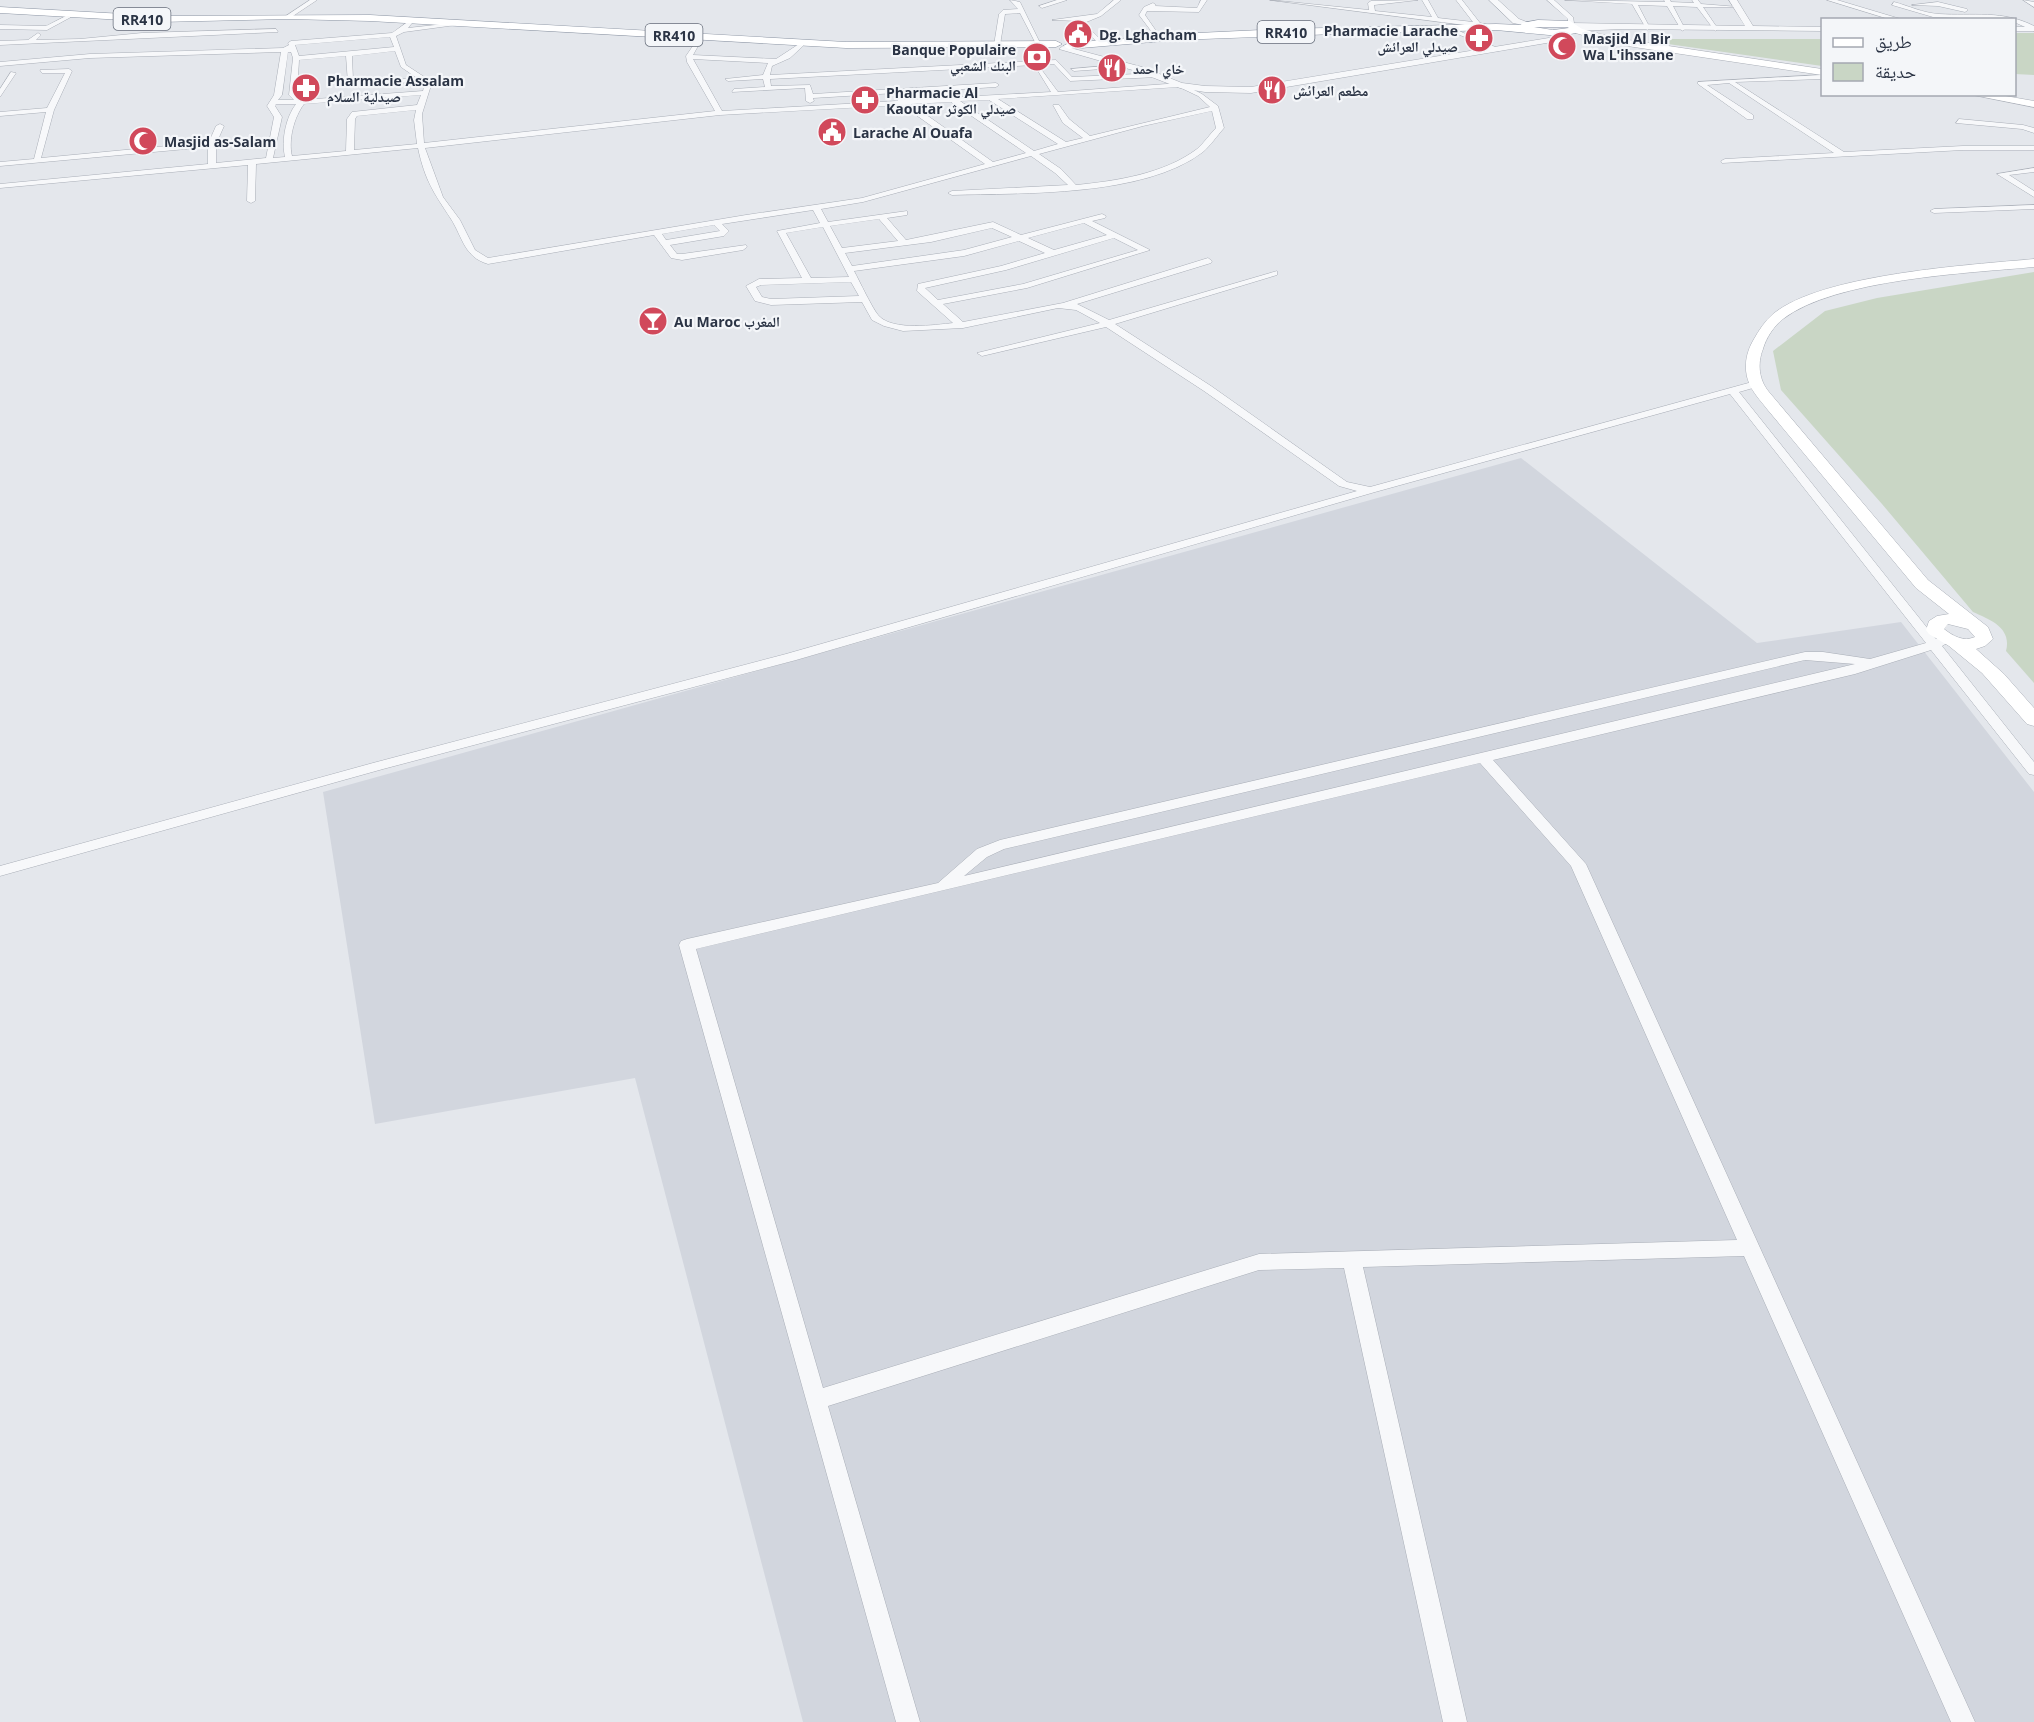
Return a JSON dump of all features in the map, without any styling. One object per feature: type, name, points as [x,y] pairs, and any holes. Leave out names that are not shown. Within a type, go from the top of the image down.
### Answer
[{"type":"highway","name":"RR410","points":[[0,11],[284,24],[370,18],[846,45],[1039,44],[1062,48]]},
{"type":"highway","name":"RR410","points":[[0,11],[155,21],[453,25],[873,48],[1062,48],[1158,38],[1245,33],[1500,27],[1570,29]]},
{"type":"main road","name":"RR410","points":[[1570,29],[1614,41],[1821,74]]},
{"type":"main road","points":[[1985,96],[2034,104]]},
{"type":"main road","points":[[2034,263],[1891,281],[1851,288],[1804,303],[1779,316],[1767,328],[1756,346],[1752,363],[1756,384],[1772,406],[1922,584],[1982,631],[1989,656],[2003,681],[2034,720]]},
{"type":"main road","points":[[1922,584],[1936,610],[1938,621],[1935,630],[1946,642],[1974,655],[2003,681]]},
{"type":"main road","points":[[1938,621],[1956,619],[1971,624]]},
{"type":"main road","points":[[1946,642],[1970,644],[1984,639]]},
{"type":"street","points":[[0,43],[113,39],[284,24],[314,0]]},
{"type":"street","points":[[1013,0],[1022,11],[1039,44]]},
{"type":"street","points":[[1042,6],[1064,0]]},
{"type":"street","points":[[1055,20],[1085,19],[1099,15],[1118,0]]},
{"type":"street","points":[[1158,38],[1142,15],[1142,11],[1164,0]]},
{"type":"street","points":[[1146,8],[1196,10],[1201,9],[1204,0]]},
{"type":"street","points":[[1273,0],[1299,1],[1500,27]]},
{"type":"street","points":[[1372,11],[1371,3],[1415,0]]},
{"type":"street","points":[[1425,0],[1435,18]]},
{"type":"street","points":[[1459,0],[1477,23]]},
{"type":"street","points":[[1492,0],[1516,21],[1528,27]]},
{"type":"street","points":[[0,186],[350,153],[720,113],[1180,85],[1204,89],[1256,89],[1567,37],[1572,22],[1571,18],[1550,0]]},
{"type":"street","points":[[1569,0],[1734,3],[1750,28]]},
{"type":"street","points":[[1830,0],[1895,18]]},
{"type":"street","points":[[2026,0],[2034,5]]},
{"type":"street","points":[[1401,1],[1407,16]]},
{"type":"street","points":[[1633,1],[1647,28]]},
{"type":"street","points":[[1669,2],[1682,29]]},
{"type":"street","points":[[1696,3],[1715,29]]},
{"type":"street","points":[[1894,4],[1934,15],[1995,14],[2010,18]]},
{"type":"street","points":[[1954,16],[1912,4],[1938,4],[1984,15]]},
{"type":"street","points":[[997,45],[1003,12],[1022,11]]},
{"type":"street","points":[[0,26],[24,14]]},
{"type":"street","points":[[30,42],[47,28],[68,17]]},
{"type":"street","points":[[1085,19],[1082,25],[1101,43]]},
{"type":"street","points":[[2016,21],[2034,29]]},
{"type":"street","points":[[284,24],[294,49],[293,95],[299,104]]},
{"type":"street","points":[[0,26],[47,28]]},
{"type":"street","points":[[0,64],[141,54],[285,51],[393,35],[406,26]]},
{"type":"street","points":[[1570,29],[1622,27],[1821,29]]},
{"type":"street","points":[[1001,28],[1011,28]]},
{"type":"street","points":[[1448,28],[1499,50]]},
{"type":"street","points":[[1022,29],[1032,29]]},
{"type":"street","points":[[2016,29],[2034,29]]},
{"type":"street","points":[[393,35],[406,69],[427,79]]},
{"type":"street","points":[[113,39],[149,46],[141,54]]},
{"type":"street","points":[[689,57],[699,39]]},
{"type":"street","points":[[689,57],[775,61],[787,57],[801,45]]},
{"type":"street","points":[[952,193],[1074,187],[1136,178],[1186,160],[1199,152],[1220,128],[1215,108],[1200,95],[1158,75],[1062,48],[1054,56],[1068,78],[1073,79],[1158,75]]},
{"type":"street","points":[[294,49],[350,54],[397,49]]},
{"type":"street","points":[[269,160],[278,117],[273,105],[278,95],[285,51]]},
{"type":"street","points":[[350,54],[350,82],[353,84],[427,79]]},
{"type":"street","points":[[689,57],[720,113]]},
{"type":"street","points":[[735,58],[726,65],[767,68]]},
{"type":"street","points":[[774,109],[766,77],[767,68],[775,61]]},
{"type":"street","points":[[728,79],[1056,62]]},
{"type":"street","points":[[1020,73],[1128,66]]},
{"type":"street","points":[[34,71],[69,70],[51,110],[37,160]]},
{"type":"street","points":[[888,71],[901,102],[993,166]]},
{"type":"street","points":[[1041,71],[1055,93]]},
{"type":"street","points":[[0,74],[24,72]]},
{"type":"street","points":[[860,72],[867,93]]},
{"type":"street","points":[[0,95],[3,85],[14,73]]},
{"type":"street","points":[[1750,117],[1700,83],[1821,74]]},
{"type":"street","points":[[990,75],[1003,96]]},
{"type":"street","points":[[1147,76],[1155,88]]},
{"type":"street","points":[[427,79],[429,82],[420,107],[418,128],[427,165],[440,198],[457,223],[471,250],[480,260],[488,261],[871,198],[1066,146],[1088,138],[1215,108]]},
{"type":"street","points":[[1073,79],[1081,92]]},
{"type":"street","points":[[1732,81],[1755,99],[1843,155]]},
{"type":"street","points":[[809,96],[996,85]]},
{"type":"street","points":[[808,86],[811,107]]},
{"type":"street","points":[[734,91],[819,86]]},
{"type":"street","points":[[273,105],[425,93]]},
{"type":"street","points":[[990,98],[1066,146]]},
{"type":"street","points":[[1726,100],[1755,99]]},
{"type":"street","points":[[953,100],[1058,171],[1074,187]]},
{"type":"street","points":[[289,158],[287,150],[292,114],[299,104]]},
{"type":"street","points":[[350,153],[351,119],[356,114],[420,107]]},
{"type":"street","points":[[1056,107],[1066,121],[1088,138]]},
{"type":"street","points":[[0,114],[51,110]]},
{"type":"street","points":[[1959,121],[2022,127],[2034,131]]},
{"type":"street","points":[[212,166],[212,144],[220,126]]},
{"type":"street","points":[[0,164],[212,144]]},
{"type":"street","points":[[1725,161],[1963,148],[2034,148]]},
{"type":"street","points":[[251,201],[252,162]]},
{"type":"street","points":[[2034,170],[2001,174],[2034,195]]},
{"type":"street","points":[[816,207],[875,318],[891,326],[910,328],[960,324],[1065,305],[1208,261]]},
{"type":"street","points":[[1934,211],[2034,207]]},
{"type":"street","points":[[808,281],[781,231],[904,213]]},
{"type":"street","points":[[881,216],[904,243]]},
{"type":"street","points":[[850,269],[964,253],[1102,216]]},
{"type":"street","points":[[935,303],[1024,286],[1146,250],[1085,220]]},
{"type":"street","points":[[664,243],[721,234],[725,231],[716,222]]},
{"type":"street","points":[[841,251],[945,237],[990,225],[998,226],[1052,253]]},
{"type":"street","points":[[656,232],[674,256],[682,257],[743,247]]},
{"type":"street","points":[[960,324],[920,289],[921,286],[1003,268],[1116,235]]},
{"type":"street","points":[[982,353],[1106,324],[1275,273]]},
{"type":"street","points":[[855,279],[759,282],[751,286],[758,299],[771,303],[866,299]]},
{"type":"street","points":[[1065,305],[1078,308],[1170,363],[1344,484],[1371,490]]},
{"type":"street","points":[[0,870],[367,769],[791,657],[1371,490],[1756,384]]},
{"type":"street","points":[[1733,391],[1946,642],[2034,771]]},
{"type":"street","points":[[908,1722],[687,945],[942,887],[1850,671],[1868,662],[1946,642]]},
{"type":"street","points":[[942,887],[982,852],[1000,845],[1805,656],[1868,662]]},
{"type":"street","points":[[1483,758],[1578,864],[1963,1722]]},
{"type":"street","points":[[816,1400],[1259,1262],[1750,1248]]},
{"type":"street","points":[[1352,1259],[1455,1722]]},
{"type":"shaded area","points":[[1521,458],[1757,643],[1901,622],[2034,792],[2034,1722],[803,1722],[635,1078],[375,1124],[323,792]]},
{"type":"green space","points":[[2016,33],[2034,33],[2034,75],[2016,74]]},
{"type":"green space","points":[[1668,39],[1821,39],[1821,66],[1668,44]]},
{"type":"green space","points":[[2034,272],[2034,683],[2006,651],[2006,636],[2003,631],[1993,622],[1973,612],[1882,504],[1781,390],[1773,351],[1825,311],[1877,298]]},
{"type":"place","name":"Dg. Lghacham","points":[[1078,34]]},
{"type":"place","name":"Pharmacie Larache صيدلي العرائش","points":[[1479,38]]},
{"type":"place","name":"Masjid Al Bir Wa L'ihssane","points":[[1562,46]]},
{"type":"place","name":"Banque Populaire البنك الشعبي","points":[[1037,57]]},
{"type":"place","name":"خاي احمد","points":[[1112,68]]},
{"type":"place","name":"Pharmacie Assalam صيدلية السلام","points":[[306,88]]},
{"type":"place","name":"مطعم العرائش","points":[[1272,90]]},
{"type":"place","name":"Pharmacie Al Kaoutar صيدلي الكوثر","points":[[865,100]]},
{"type":"place","name":"Larache Al Ouafa","points":[[832,132]]},
{"type":"place","name":"Masjid as-Salam","points":[[143,141]]},
{"type":"place","name":"Au Maroc المغرب","points":[[653,321]]}]
